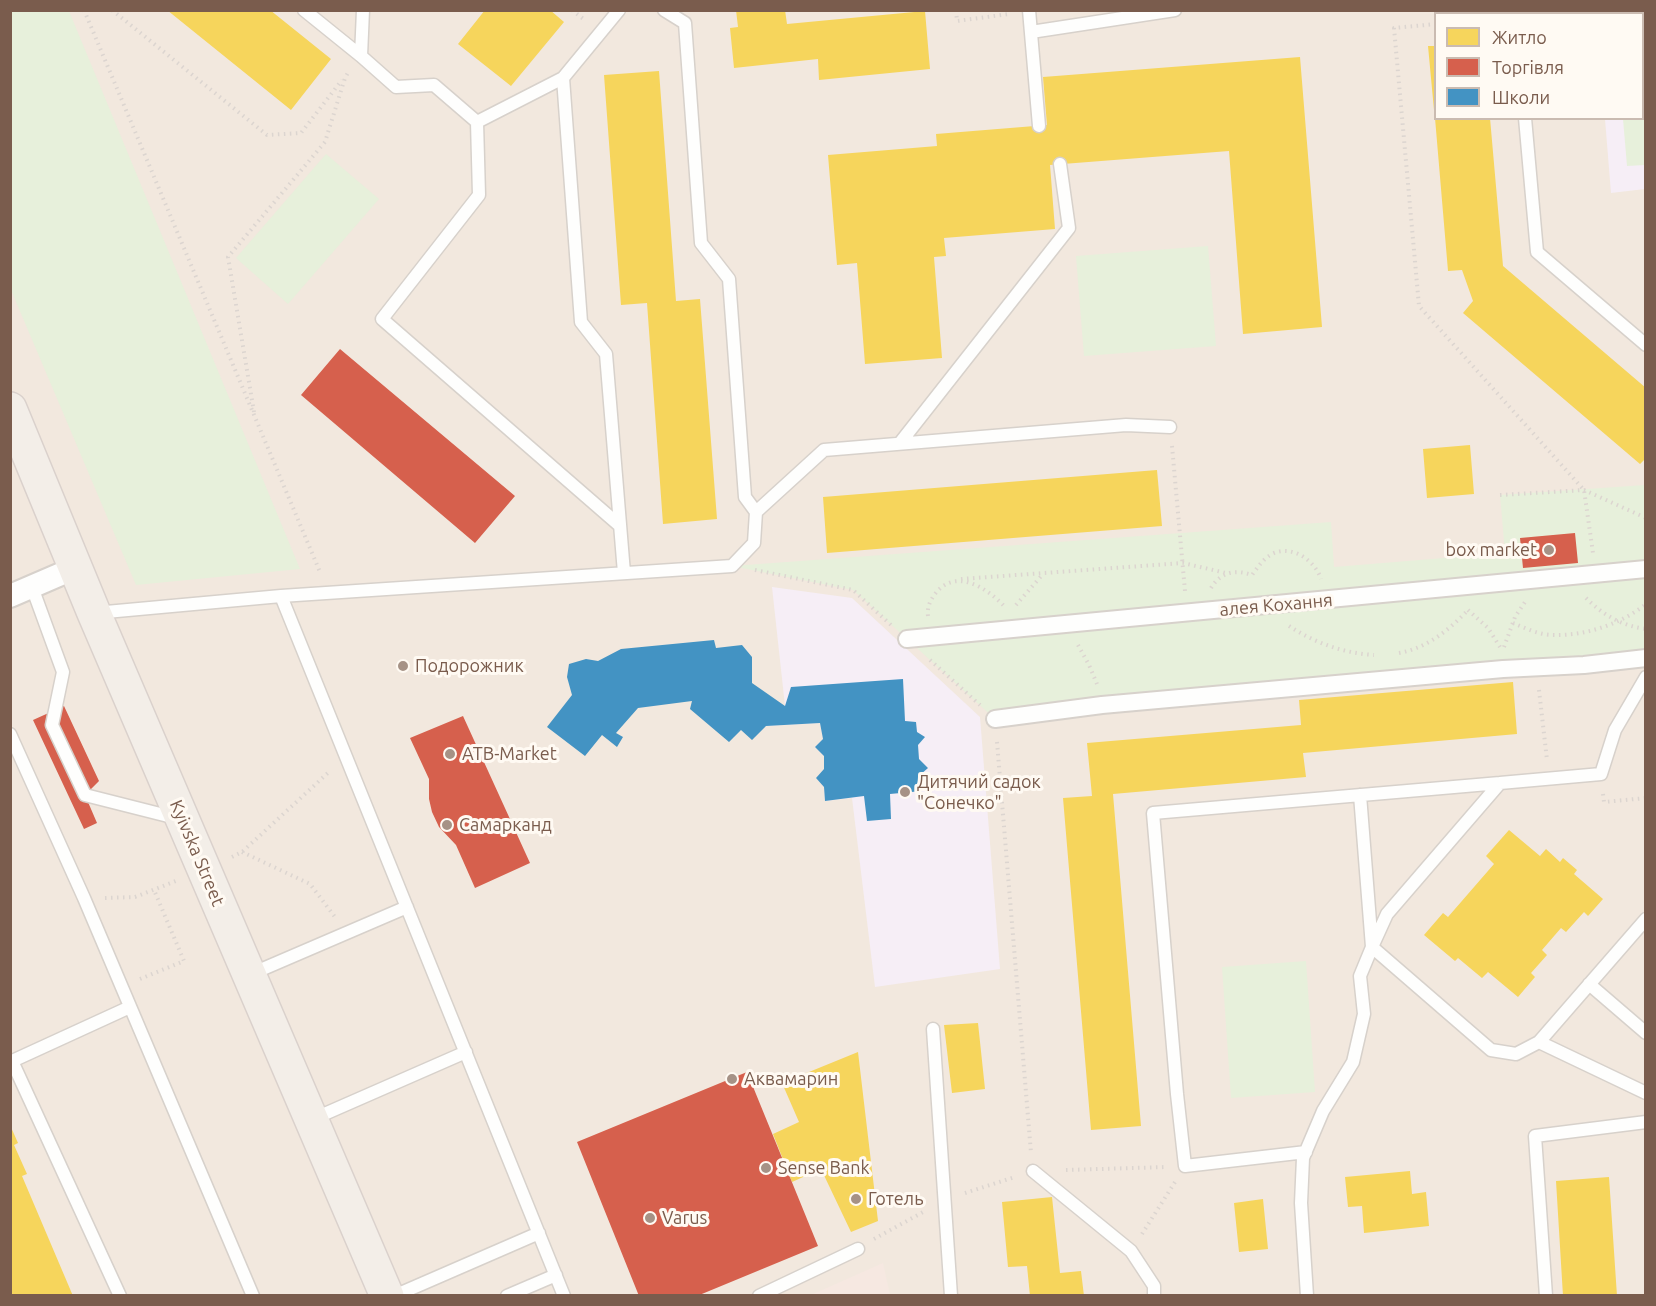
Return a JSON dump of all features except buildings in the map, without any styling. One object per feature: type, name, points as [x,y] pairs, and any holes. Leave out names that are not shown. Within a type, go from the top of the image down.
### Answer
[{"type":"main road","name":"Kyivska Street","points":[[10,409],[94,613],[387,1296]]},
{"type":"street","points":[[10,596],[75,567]]},
{"type":"street","name":"алея Кохання","points":[[907,639],[1646,569]]},
{"type":"street","points":[[995,719],[1102,705],[1646,658]]},
{"type":"lane","points":[[304,10],[396,87],[434,84],[477,122],[478,195],[382,319],[619,525]]},
{"type":"lane","points":[[361,56],[363,10]]},
{"type":"lane","points":[[477,122],[562,78],[619,10]]},
{"type":"lane","points":[[94,613],[329,592],[732,566],[754,543],[756,512],[745,497],[729,279],[701,243],[685,23],[664,10]]},
{"type":"lane","points":[[1030,32],[1175,10]]},
{"type":"lane","points":[[1029,11],[1039,126]]},
{"type":"lane","points":[[562,78],[581,321],[606,354],[624,573]]},
{"type":"lane","points":[[1525,120],[1537,252],[1646,345]]},
{"type":"lane","points":[[900,443],[1069,228],[1060,164]]},
{"type":"lane","points":[[756,512],[824,450],[1126,425],[1170,427]]},
{"type":"lane","points":[[32,587],[63,672],[52,725],[85,795],[183,820]]},
{"type":"lane","points":[[281,596],[564,1296]]},
{"type":"lane","points":[[1306,1152],[1185,1166],[1153,813],[1601,774],[1615,730],[1646,677]]},
{"type":"lane","points":[[10,734],[84,898],[253,1296]]},
{"type":"lane","points":[[1307,1296],[1301,1203],[1303,1158],[1323,1111],[1353,1062],[1364,1014],[1360,976],[1387,914],[1500,783]]},
{"type":"lane","points":[[1360,795],[1372,947],[1491,1050],[1516,1054],[1539,1042],[1646,919]]},
{"type":"lane","points":[[249,975],[407,907]]},
{"type":"lane","points":[[1589,984],[1646,1033]]},
{"type":"lane","points":[[120,1296],[11,1061],[130,1007]]},
{"type":"lane","points":[[933,1029],[951,1296]]},
{"type":"lane","points":[[1539,1042],[1646,1094]]},
{"type":"lane","points":[[312,1120],[466,1052]]},
{"type":"lane","points":[[1546,1296],[1535,1136],[1646,1122]]},
{"type":"lane","points":[[1033,1171],[1131,1251],[1154,1286],[1154,1296]]},
{"type":"lane","points":[[394,1296],[539,1233]]},
{"type":"lane","points":[[759,1296],[858,1249]]},
{"type":"lane","points":[[507,1296],[556,1275]]},
{"type":"path","points":[[84,10],[329,592]]},
{"type":"path","points":[[112,10],[267,135],[301,132],[361,56]]},
{"type":"path","points":[[956,10],[957,21],[1029,11]]},
{"type":"path","points":[[1434,24],[1394,28],[1419,306],[1584,490],[1646,518]]},
{"type":"path","points":[[255,418],[228,257],[325,142],[345,78]]},
{"type":"path","points":[[1170,427],[1187,613]]},
{"type":"path","points":[[1500,495],[1584,490]]},
{"type":"path","points":[[1584,490],[1596,574]]},
{"type":"path","points":[[1206,611],[1206,599],[1215,581],[1226,573],[1234,571],[1252,575],[1265,558],[1283,551],[1308,559],[1316,567],[1320,576],[1322,600]]},
{"type":"path","points":[[954,580],[1183,564],[1226,573]]},
{"type":"path","points":[[732,566],[853,590],[995,719],[1033,1171]]},
{"type":"path","points":[[1016,605],[1043,573]]},
{"type":"path","points":[[1462,606],[1474,613],[1488,628],[1497,639],[1502,653],[1513,623],[1526,600],[1539,587],[1562,577],[1594,606],[1616,621],[1631,627],[1646,629]]},
{"type":"path","points":[[1513,623],[1552,635],[1596,629],[1636,612],[1646,604]]},
{"type":"path","points":[[1269,605],[1286,624],[1310,640],[1358,654],[1382,656]]},
{"type":"path","points":[[1392,654],[1411,651],[1433,640],[1453,626],[1468,610]]},
{"type":"path","points":[[1536,666],[1549,778]]},
{"type":"path","points":[[84,898],[135,897],[242,852],[346,757]]},
{"type":"path","points":[[1601,774],[1604,802],[1646,798]]},
{"type":"path","points":[[242,852],[310,884],[346,932]]},
{"type":"path","points":[[122,987],[184,961],[154,890]]},
{"type":"path","points":[[858,1249],[945,1199],[1033,1171],[1185,1166]]},
{"type":"path","points":[[1131,1251],[1185,1166]]},
{"type":"shaded area","points":[[10,11],[1645,11],[1645,1295],[11,1295]]},
{"type":"shaded area","points":[[1645,11],[1645,189],[1611,193],[1605,120],[1644,120],[1644,12],[1597,12]]},
{"type":"shaded area","name":"Дитячий садок \"Сонечко\"","points":[[772,587],[852,598],[980,717],[1000,969],[875,987],[852,798],[825,801],[824,787],[816,778],[824,769],[824,756],[815,747],[823,739],[820,723],[766,726],[785,706]]},
{"type":"shaded area","points":[[883,1263],[890,1295],[811,1295]]},
{"type":"green space","points":[[10,11],[69,11],[300,569],[136,585],[11,290]]},
{"type":"green space","points":[[1645,11],[1645,165],[1627,166],[1623,120],[1644,120],[1644,12],[1614,12]]},
{"type":"green space","points":[[326,154],[379,199],[288,304],[236,258]]},
{"type":"green space","points":[[1208,246],[1216,346],[1084,356],[1076,256]]},
{"type":"green space","points":[[1645,485],[1645,658],[995,719],[853,590],[732,566],[1331,522],[1334,567],[1505,553],[1500,495]]},
{"type":"green space","points":[[1306,961],[1315,1092],[1231,1098],[1222,967]]},
{"type":"place","name":"box market","points":[[1549,550]]},
{"type":"place","name":"Подорожник","points":[[403,666]]},
{"type":"place","name":"ATB-Market","points":[[450,754]]},
{"type":"place","name":"Дитячий садок \"Сонечко\"","points":[[905,792]]},
{"type":"place","name":"Самарканд","points":[[447,825]]},
{"type":"place","name":"Аквамарин","points":[[732,1079]]},
{"type":"place","name":"Sense Bank","points":[[766,1168]]},
{"type":"place","name":"Готель","points":[[856,1199]]},
{"type":"place","name":"Varus","points":[[650,1218]]}]
